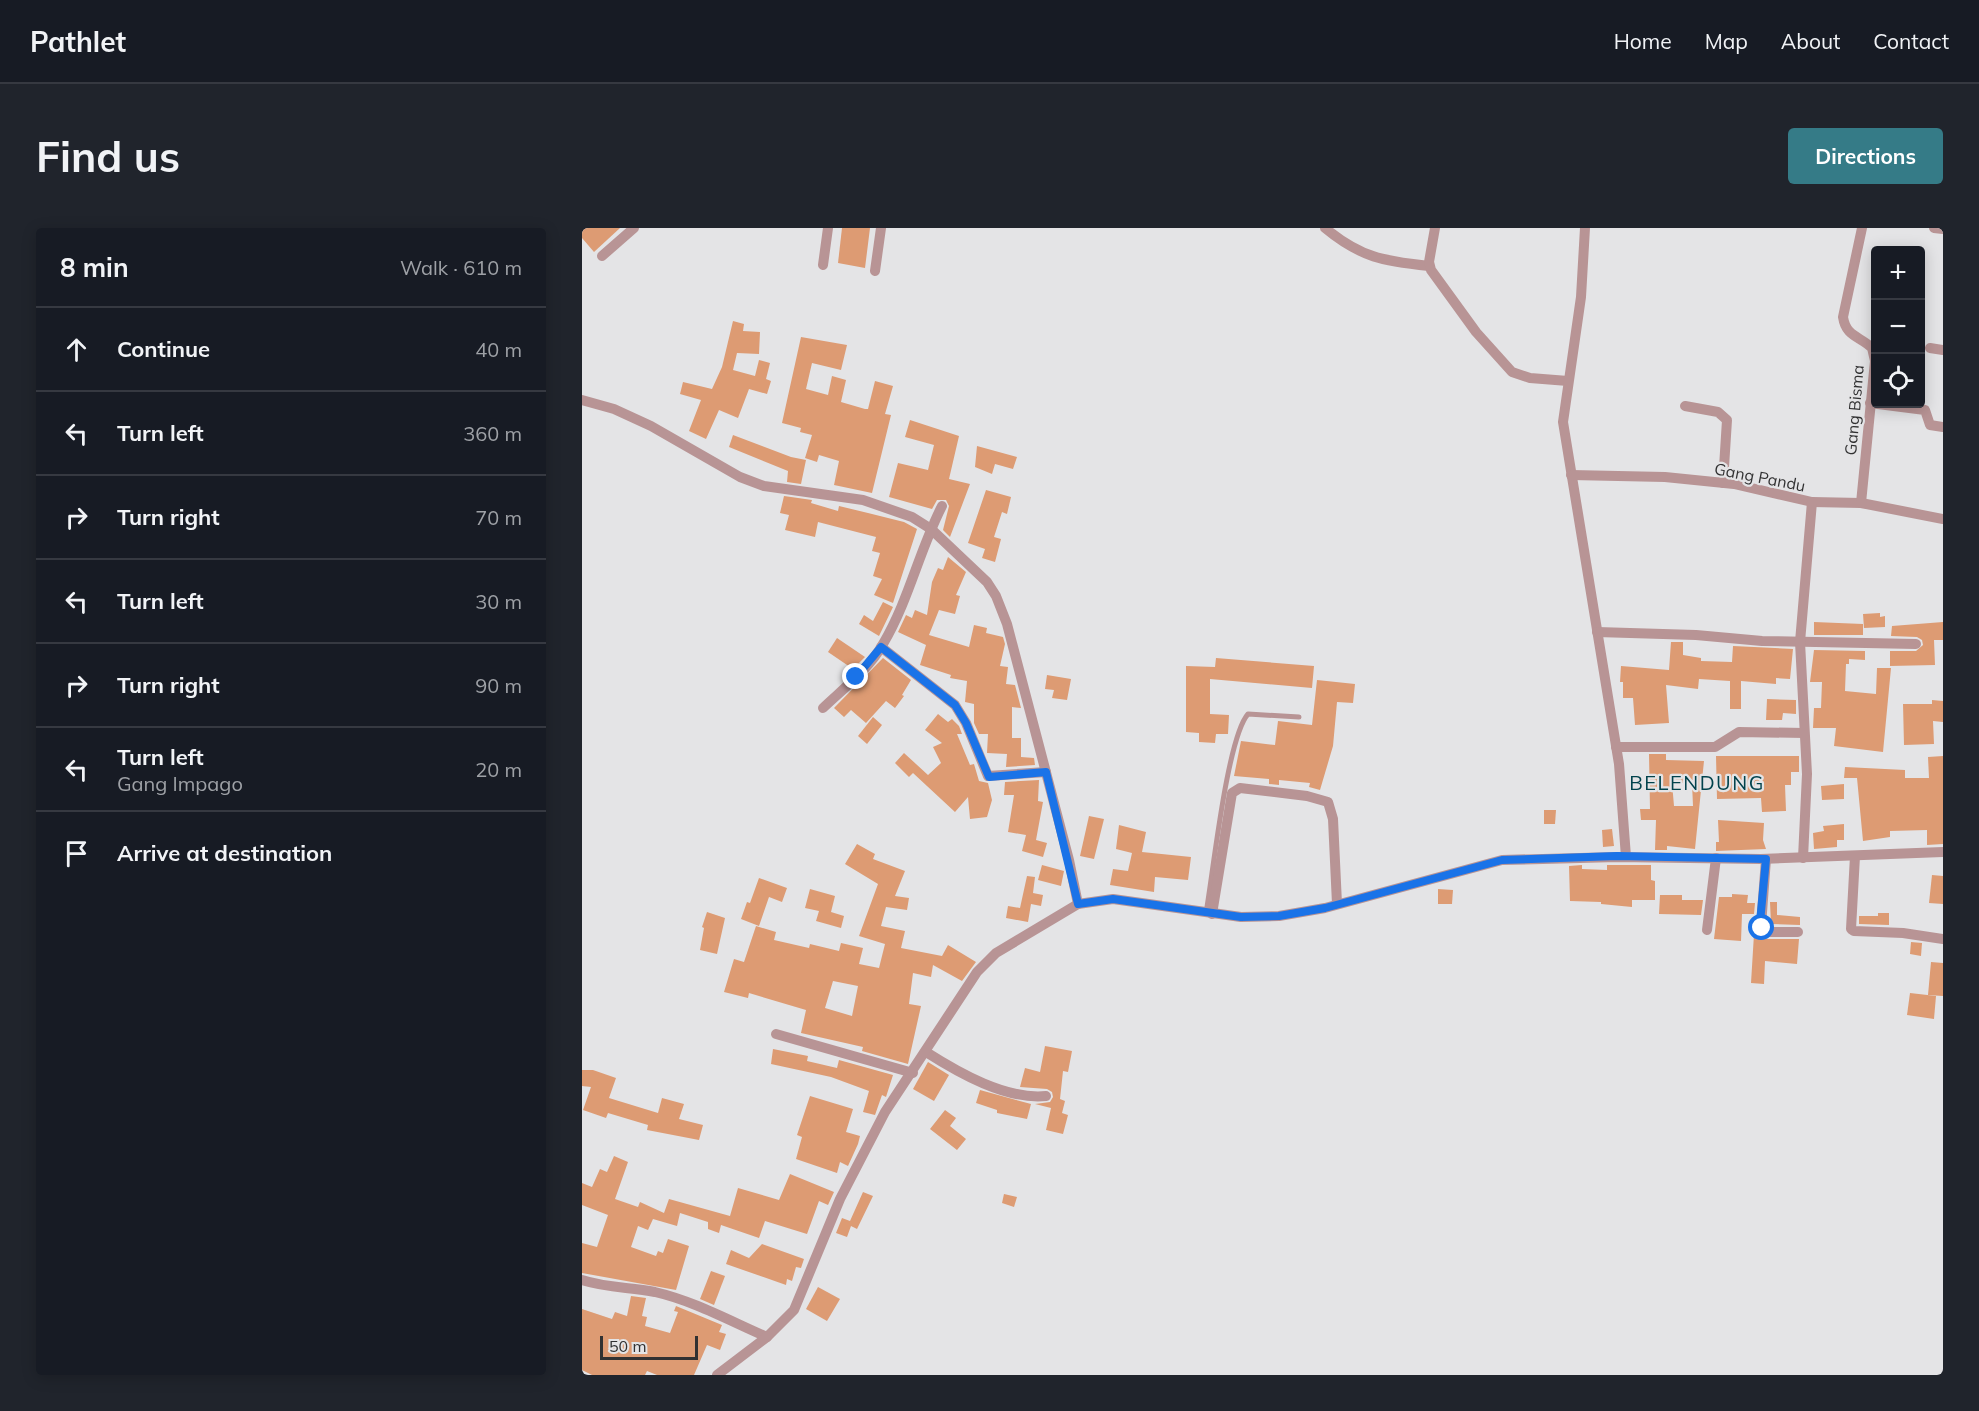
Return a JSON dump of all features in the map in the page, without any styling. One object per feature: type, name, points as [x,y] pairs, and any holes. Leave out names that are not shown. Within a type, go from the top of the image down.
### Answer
[{"type":"street","points":[[602,256],[634,228]]},
{"type":"street","points":[[823,265],[828,228]]},
{"type":"street","points":[[875,271],[881,228]]},
{"type":"street","points":[[1325,228],[1353,250],[1396,262],[1429,266]]},
{"type":"street","points":[[1435,228],[1429,266],[1476,332],[1512,372],[1530,378],[1568,381]]},
{"type":"street","points":[[1585,228],[1581,297],[1563,422],[1616,747],[1626,857]]},
{"type":"street","name":"Gang Bisma","points":[[1861,503],[1874,353],[1868,344],[1846,330],[1843,317],[1862,228]]},
{"type":"street","points":[[1934,228],[1943,229]]},
{"type":"street","points":[[1930,348],[1943,350]]},
{"type":"street","points":[[582,400],[614,409],[651,426],[740,477],[773,488],[863,500],[912,517],[931,529],[973,567],[996,596],[1007,624],[1078,904]]},
{"type":"street","points":[[1870,403],[1925,410],[1930,425],[1943,427]]},
{"type":"street","points":[[1685,406],[1718,412],[1727,420],[1723,483]]},
{"type":"street","name":"Gang Pandu","points":[[1571,475],[1665,477],[1723,483],[1812,502],[1861,503],[1943,519]]},
{"type":"street","points":[[1803,858],[1807,774],[1800,642],[1812,502]]},
{"type":"street","points":[[823,708],[856,677],[881,647],[897,617],[942,506]]},
{"type":"street","points":[[1597,632],[1696,635],[1800,642],[1916,644]]},
{"type":"street","points":[[881,647],[955,705],[966,723],[989,777],[1046,772]]},
{"type":"street","points":[[1616,747],[1715,747],[1739,732],[1804,733]]},
{"type":"street","points":[[1209,913],[1232,793],[1240,788],[1307,796],[1328,801],[1333,819],[1337,904]]},
{"type":"street","points":[[717,1375],[766,1337],[794,1310],[840,1199],[885,1112],[913,1073],[977,972],[996,952],[1078,904],[1113,899],[1241,917],[1279,916],[1337,904],[1502,860],[1626,857],[1766,859],[1943,852]]},
{"type":"street","points":[[1855,856],[1851,928],[1854,931],[1903,933],[1943,939]]},
{"type":"street","points":[[1707,930],[1716,858]]},
{"type":"street","points":[[1766,859],[1761,926],[1768,932],[1798,932]]},
{"type":"street","points":[[776,1034],[913,1073]]},
{"type":"street","points":[[926,1053],[955,1070],[993,1086],[1029,1096],[1046,1096]]},
{"type":"street","points":[[582,1280],[610,1288],[655,1292],[686,1301],[766,1337]]},
{"type":"lane","points":[[1209,913],[1233,753],[1242,720],[1248,714],[1299,717]]},
{"type":"building","points":[[582,228],[620,228],[594,252],[582,238]]},
{"type":"building","points":[[842,228],[870,228],[865,268],[838,263]]},
{"type":"building","points":[[733,321],[744,324],[743,331],[760,332],[759,354],[737,353],[733,370],[755,376],[759,360],[770,363],[766,379],[771,381],[767,394],[749,389],[738,418],[719,410],[706,439],[689,431],[701,400],[680,394],[683,382],[712,389],[722,367]]},
{"type":"building","points":[[801,337],[847,345],[841,370],[812,363],[806,389],[828,395],[832,376],[846,380],[841,402],[868,409],[875,381],[893,386],[885,414],[891,415],[872,493],[834,485],[839,461],[819,455],[817,462],[805,458],[812,435],[800,432],[801,428],[782,423]]},
{"type":"building","points":[[910,420],[959,436],[949,479],[970,484],[950,537],[943,530],[949,506],[946,500],[937,500],[932,509],[889,497],[898,463],[928,470],[934,445],[905,437]]},
{"type":"building","points":[[733,435],[791,457],[806,460],[801,484],[787,482],[788,471],[729,447]]},
{"type":"building","points":[[977,446],[1017,457],[1013,469],[995,464],[992,474],[975,467]]},
{"type":"building","points":[[986,490],[1011,497],[1007,514],[1002,512],[994,537],[1001,539],[995,562],[982,558],[985,549],[968,543]]},
{"type":"building","points":[[784,496],[812,500],[811,503],[838,511],[839,506],[868,513],[904,522],[917,529],[893,603],[874,595],[882,579],[873,576],[880,553],[872,551],[876,537],[818,522],[815,537],[785,530],[789,515],[780,513]]},
{"type":"building","points":[[948,557],[966,572],[956,595],[960,596],[955,614],[939,610],[929,635],[969,647],[974,625],[987,628],[986,633],[1003,637],[1005,644],[1000,666],[1008,667],[1006,684],[1015,685],[1021,708],[1012,707],[1012,738],[1021,738],[1021,757],[1034,758],[1035,765],[1006,767],[1007,754],[987,753],[988,734],[979,734],[974,723],[974,704],[965,702],[967,681],[950,678],[951,675],[920,665],[926,645],[898,632],[906,615],[912,618],[915,610],[927,615],[932,582],[938,568],[943,570]]},
{"type":"building","points":[[883,602],[893,607],[879,636],[859,624],[864,615],[873,621]]},
{"type":"building","points":[[1880,613],[1880,617],[1885,616],[1885,627],[1864,628],[1863,614]]},
{"type":"building","points":[[1814,622],[1863,624],[1863,635],[1814,635]]},
{"type":"building","points":[[1943,622],[1943,640],[1934,640],[1935,665],[1890,666],[1890,651],[1916,651],[1923,645],[1922,640],[1917,637],[1891,636],[1892,626]]},
{"type":"building","points":[[837,638],[865,657],[853,669],[828,652]]},
{"type":"building","points":[[1671,642],[1683,642],[1683,655],[1701,658],[1701,661],[1732,662],[1733,646],[1793,649],[1790,679],[1776,678],[1776,684],[1741,681],[1741,709],[1730,709],[1730,681],[1699,679],[1698,689],[1666,685],[1669,723],[1635,725],[1633,698],[1623,698],[1623,682],[1620,682],[1621,666],[1669,670]]},
{"type":"building","points":[[1814,650],[1865,651],[1865,660],[1849,659],[1849,664],[1846,664],[1845,691],[1876,694],[1877,668],[1891,668],[1883,752],[1834,746],[1836,728],[1813,728],[1814,708],[1821,708],[1822,682],[1810,682]]},
{"type":"building","points":[[883,658],[911,680],[902,695],[904,696],[895,708],[886,701],[866,723],[851,710],[844,717],[834,708]]},
{"type":"building","points":[[1216,658],[1314,666],[1312,688],[1210,679],[1210,714],[1229,715],[1228,734],[1216,734],[1215,743],[1199,742],[1199,733],[1186,732],[1186,666],[1215,667]]},
{"type":"building","points":[[1047,675],[1071,679],[1067,700],[1052,698],[1054,690],[1045,689]]},
{"type":"building","points":[[1317,680],[1355,684],[1353,703],[1337,702],[1333,746],[1320,790],[1309,787],[1310,783],[1279,780],[1279,785],[1269,784],[1269,779],[1234,776],[1241,741],[1275,745],[1278,721],[1312,725]]},
{"type":"building","points":[[1767,699],[1796,700],[1796,714],[1783,713],[1782,720],[1766,720]]},
{"type":"building","points":[[1932,700],[1943,701],[1943,722],[1933,721],[1934,744],[1904,745],[1903,704],[1932,704]]},
{"type":"building","points":[[938,714],[948,722],[952,719],[959,726],[962,734],[957,734],[970,765],[974,764],[979,781],[988,783],[992,800],[987,817],[970,819],[968,797],[955,812],[913,773],[909,777],[895,763],[904,753],[928,775],[941,763],[933,747],[942,743],[925,730]]},
{"type":"building","points":[[873,717],[882,725],[867,744],[858,736]]},
{"type":"building","points":[[1649,754],[1666,754],[1666,760],[1704,761],[1695,849],[1667,846],[1667,850],[1655,850],[1656,820],[1641,820],[1640,809],[1650,809]],"holes":[[[1672,783],[1692,783],[1693,806],[1674,806]]]},
{"type":"building","points":[[1716,756],[1799,756],[1799,772],[1791,772],[1791,785],[1785,785],[1786,811],[1762,812],[1761,798],[1717,799]]},
{"type":"building","points":[[1943,756],[1943,844],[1927,845],[1927,830],[1890,831],[1890,837],[1863,841],[1857,778],[1844,778],[1845,767],[1905,770],[1905,778],[1929,778],[1928,757]]},
{"type":"building","points":[[1039,780],[1038,801],[1043,802],[1036,840],[1047,843],[1043,857],[1022,851],[1026,835],[1008,832],[1014,795],[1004,795],[1005,782]]},
{"type":"building","points":[[1844,784],[1844,799],[1822,800],[1821,786]]},
{"type":"building","points":[[1544,810],[1556,810],[1555,824],[1544,824]]},
{"type":"building","points":[[1089,816],[1104,819],[1094,859],[1080,856]]},
{"type":"building","points":[[1718,820],[1764,823],[1763,840],[1766,849],[1716,851],[1716,842],[1719,842]]},
{"type":"building","points":[[1844,824],[1844,840],[1837,840],[1837,847],[1814,849],[1813,833],[1824,831],[1823,826]]},
{"type":"building","points":[[1119,825],[1146,832],[1142,852],[1191,857],[1188,880],[1155,877],[1154,892],[1110,885],[1113,869],[1128,871],[1132,853],[1116,849]]},
{"type":"building","points":[[1612,829],[1614,846],[1603,847],[1602,830]]},
{"type":"building","points":[[857,844],[875,854],[873,859],[905,871],[895,896],[909,898],[907,910],[886,907],[881,926],[905,931],[901,948],[942,956],[948,945],[976,962],[962,981],[933,965],[931,977],[913,973],[909,1004],[921,1006],[908,1064],[862,1051],[863,1047],[801,1033],[806,1010],[749,993],[748,998],[724,992],[734,959],[744,962],[756,926],[776,932],[774,940],[809,948],[810,944],[839,951],[841,943],[863,948],[859,964],[879,968],[885,944],[859,936],[878,884],[845,864]],"holes":[[[833,981],[858,986],[852,1016],[825,1008]]]},
{"type":"building","points":[[1042,865],[1064,871],[1061,886],[1038,880]]},
{"type":"building","points":[[1582,865],[1582,869],[1607,870],[1607,865],[1651,865],[1651,880],[1655,881],[1655,900],[1632,900],[1632,907],[1601,904],[1601,902],[1570,901],[1569,866]]},
{"type":"building","points":[[1932,875],[1943,876],[1943,904],[1929,903]]},
{"type":"building","points":[[1027,876],[1035,877],[1033,893],[1043,895],[1041,906],[1031,904],[1028,922],[1006,918],[1008,906],[1020,908]]},
{"type":"building","points":[[759,878],[787,888],[782,902],[769,897],[759,926],[741,919],[747,902],[750,903]]},
{"type":"building","points":[[810,889],[835,896],[831,912],[844,916],[841,928],[816,921],[819,911],[805,908]]},
{"type":"building","points":[[1438,889],[1453,890],[1452,904],[1438,904]]},
{"type":"building","points":[[1732,894],[1748,895],[1747,903],[1755,903],[1754,914],[1742,914],[1741,941],[1714,939],[1719,897],[1732,897]]},
{"type":"building","points":[[1660,895],[1682,895],[1682,900],[1703,900],[1701,915],[1659,914]]},
{"type":"building","points":[[1770,902],[1777,902],[1777,915],[1800,917],[1800,925],[1771,924]]},
{"type":"building","points":[[707,912],[725,918],[717,954],[700,950],[704,928],[702,927]]},
{"type":"building","points":[[1878,913],[1889,913],[1889,925],[1859,924],[1859,916],[1878,916]]},
{"type":"building","points":[[1754,934],[1768,939],[1799,939],[1797,964],[1765,961],[1764,984],[1751,983]]},
{"type":"building","points":[[1911,942],[1922,943],[1921,956],[1910,954]]},
{"type":"building","points":[[1931,962],[1943,963],[1943,996],[1928,995]]},
{"type":"building","points":[[1910,993],[1936,996],[1934,1019],[1907,1015]]},
{"type":"building","points":[[1045,1046],[1072,1051],[1068,1072],[1063,1071],[1060,1099],[1065,1101],[1062,1113],[1068,1115],[1063,1134],[1046,1130],[1051,1108],[1035,1104],[1050,1102],[1053,1097],[1052,1092],[1047,1089],[1020,1087],[1025,1068],[1040,1072]]},
{"type":"building","points":[[773,1049],[808,1056],[807,1061],[837,1068],[839,1060],[893,1075],[886,1097],[882,1095],[875,1115],[863,1112],[869,1091],[831,1077],[771,1064]]},
{"type":"building","points":[[928,1062],[949,1075],[934,1101],[913,1089]]},
{"type":"building","points":[[582,1070],[593,1070],[616,1078],[609,1098],[658,1113],[662,1098],[684,1104],[679,1119],[703,1125],[699,1140],[647,1130],[648,1125],[608,1113],[606,1118],[583,1110],[591,1087],[582,1086]]},
{"type":"building","points":[[980,1090],[1031,1104],[1027,1119],[997,1113],[997,1110],[976,1103]]},
{"type":"building","points":[[810,1096],[853,1109],[846,1132],[860,1136],[858,1144],[848,1166],[840,1162],[837,1173],[796,1159],[802,1137],[797,1135]]},
{"type":"building","points":[[945,1110],[956,1118],[950,1126],[966,1139],[957,1150],[930,1129]]},
{"type":"building","points":[[614,1156],[628,1162],[615,1199],[638,1207],[640,1202],[664,1213],[669,1199],[730,1216],[738,1188],[779,1200],[790,1174],[834,1192],[828,1205],[819,1201],[807,1234],[765,1221],[759,1238],[721,1225],[719,1233],[708,1229],[708,1222],[680,1213],[677,1226],[653,1219],[648,1230],[638,1226],[631,1247],[656,1256],[658,1251],[663,1253],[668,1239],[689,1246],[676,1290],[582,1273],[582,1243],[597,1247],[608,1215],[582,1205],[582,1183],[592,1187],[600,1169],[607,1172]]},
{"type":"building","points":[[863,1192],[873,1196],[857,1229],[851,1226],[847,1237],[836,1233],[842,1218],[850,1221]]},
{"type":"building","points":[[1004,1194],[1017,1197],[1014,1207],[1002,1203]]},
{"type":"building","points":[[762,1244],[804,1259],[801,1268],[796,1267],[792,1281],[787,1279],[786,1285],[726,1264],[731,1250],[749,1258]]},
{"type":"building","points":[[711,1271],[725,1276],[714,1305],[700,1299]]},
{"type":"building","points":[[818,1287],[840,1299],[827,1321],[806,1309]]},
{"type":"building","points":[[631,1296],[646,1298],[642,1316],[647,1317],[645,1326],[670,1333],[678,1312],[674,1311],[676,1306],[722,1325],[719,1332],[726,1334],[720,1350],[707,1345],[694,1375],[657,1375],[647,1371],[645,1375],[592,1375],[582,1370],[582,1309],[612,1319],[615,1312],[627,1316]]},
{"type":"district","name":"BELENDUNG","points":[[1697,782]]},
{"type":"route","points":[[856,677],[881,647],[939,690],[955,705],[966,723],[989,777],[1046,772],[1078,904],[1113,899],[1241,917],[1279,916],[1325,908],[1379,891],[1502,860],[1617,856],[1766,859],[1760,922],[1762,928]]}]
